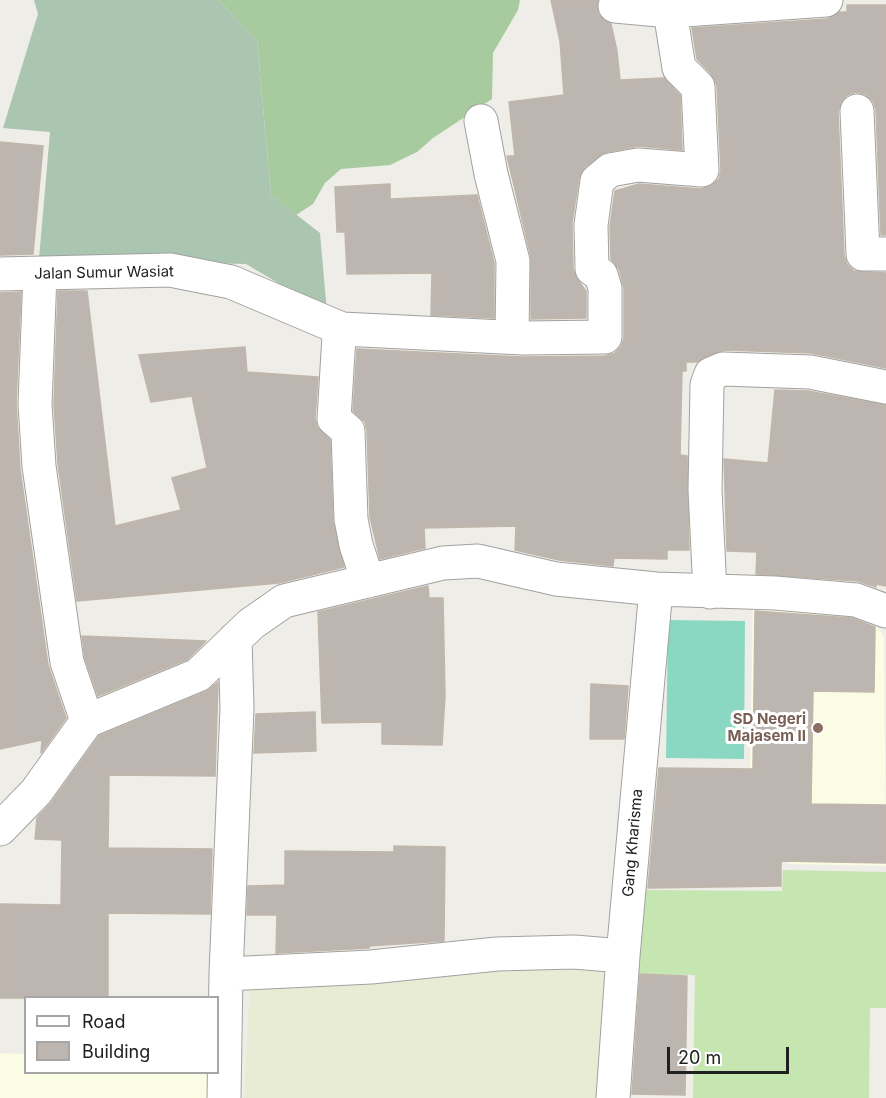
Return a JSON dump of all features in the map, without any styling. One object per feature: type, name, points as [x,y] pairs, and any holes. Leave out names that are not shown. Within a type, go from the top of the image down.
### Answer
[{"type":"street","points":[[615,6],[670,11],[826,0]]},
{"type":"street","points":[[368,581],[356,545],[351,519],[348,431],[334,419],[339,336],[342,330],[512,337],[606,337],[605,288],[601,275],[592,269],[591,225],[597,181],[610,170],[638,165],[702,170],[698,87],[679,68],[670,11]]},
{"type":"street","points":[[857,111],[862,254],[886,254]]},
{"type":"street","points":[[481,121],[491,174],[513,261],[512,337]]},
{"type":"street","name":"Jalan Sumur Wasiat","points":[[0,274],[170,270],[231,282],[342,330]]},
{"type":"street","points":[[40,274],[35,404],[39,466],[67,662],[87,721]]},
{"type":"street","points":[[711,592],[705,490],[707,385],[711,374],[723,369],[810,372],[886,387]]},
{"type":"street","points":[[0,829],[36,792],[87,721],[198,675],[235,639],[284,601],[443,563],[478,561],[556,579],[656,589],[856,600],[886,611]]},
{"type":"street","name":"Gang Kharisma","points":[[613,1098],[623,956],[656,589]]},
{"type":"street","points":[[224,1098],[226,974],[237,708],[235,639]]},
{"type":"street","points":[[198,675],[223,680],[237,708]]},
{"type":"street","points":[[226,974],[371,967],[497,954],[574,952],[623,956]]},
{"type":"shaded area","points":[[34,0],[218,0],[257,40],[271,195],[320,233],[327,312],[246,264],[39,259],[50,132],[3,128],[38,14]]},
{"type":"shaded area","name":"SD Negeri Majasem II","points":[[753,602],[867,612],[884,637],[886,866],[789,864],[789,814],[749,814]]},
{"type":"shaded area","points":[[556,963],[608,973],[596,1098],[244,1098],[250,984]]},
{"type":"shaded area","points":[[0,1053],[24,1054],[24,1074],[214,1074],[213,1098],[0,1098]]},
{"type":"green space","points":[[218,0],[520,0],[518,10],[493,53],[492,99],[433,138],[417,152],[390,165],[341,169],[325,183],[313,204],[296,215],[271,195],[257,40]]},
{"type":"green space","points":[[668,620],[745,621],[744,759],[666,758]]},
{"type":"green space","points":[[783,870],[886,872],[886,1008],[870,1008],[869,1098],[693,1098],[695,975],[636,974],[637,890],[782,891]]},
{"type":"building","points":[[551,0],[598,0],[598,14],[611,24],[620,80],[664,78],[680,95],[682,150],[639,146],[607,152],[585,167],[579,178],[572,223],[573,269],[576,278],[586,291],[586,318],[531,319],[531,257],[507,156],[515,156],[509,102],[564,95],[560,41]]},
{"type":"building","points":[[847,5],[886,5],[886,235],[881,235],[876,110],[873,101],[865,94],[856,92],[847,95],[841,102],[838,112],[844,255],[847,264],[854,271],[886,273],[886,368],[811,353],[724,350],[697,362],[686,362],[686,371],[682,371],[680,455],[687,456],[689,550],[667,550],[667,559],[614,558],[613,566],[559,560],[515,550],[516,526],[424,528],[425,548],[380,559],[370,517],[367,430],[365,422],[353,411],[357,349],[522,357],[605,356],[615,353],[621,347],[624,338],[624,288],[619,269],[611,259],[610,226],[615,191],[639,184],[701,189],[711,186],[719,179],[721,170],[717,86],[711,74],[697,59],[692,28],[827,19],[840,12],[847,12]]},
{"type":"building","points":[[0,142],[43,146],[33,254],[0,255]]},
{"type":"building","points":[[390,184],[390,199],[477,195],[494,263],[494,318],[431,315],[432,273],[347,274],[345,232],[337,232],[335,187]]},
{"type":"building","points":[[58,291],[87,291],[115,526],[181,510],[172,478],[207,468],[192,396],[151,402],[139,355],[245,347],[247,372],[318,377],[315,418],[317,427],[330,440],[333,523],[344,567],[279,583],[77,601],[58,464],[54,404]]},
{"type":"building","points":[[21,292],[16,403],[20,469],[48,665],[66,718],[41,753],[42,740],[0,749],[0,293]]},
{"type":"building","points":[[775,390],[808,391],[886,405],[886,586],[876,584],[876,587],[858,581],[756,574],[757,552],[727,551],[724,459],[768,463]]},
{"type":"building","points":[[428,586],[429,598],[443,598],[445,696],[442,745],[382,744],[382,722],[322,723],[318,612]]},
{"type":"building","name":"SD Negeri Majasem II","points":[[755,611],[852,618],[875,627],[874,692],[813,691],[811,804],[886,805],[886,863],[781,861],[781,886],[648,888],[659,768],[753,769]]},
{"type":"building","points":[[82,636],[206,641],[188,659],[98,696],[85,658]]},
{"type":"building","points":[[218,682],[215,776],[109,775],[108,848],[212,849],[210,914],[108,913],[108,996],[0,998],[0,904],[61,905],[62,840],[35,839],[37,818],[51,803],[99,736],[205,692]]},
{"type":"building","points":[[591,684],[628,686],[624,739],[590,739]]},
{"type":"building","points":[[315,712],[316,751],[254,753],[256,714]]},
{"type":"building","points":[[394,846],[445,847],[444,941],[276,953],[277,915],[247,915],[248,886],[285,885],[285,851],[394,852]]},
{"type":"building","points":[[640,974],[687,976],[685,1095],[632,1094]]},
{"type":"place","name":"SD Negeri Majasem II","points":[[818,728]]}]
